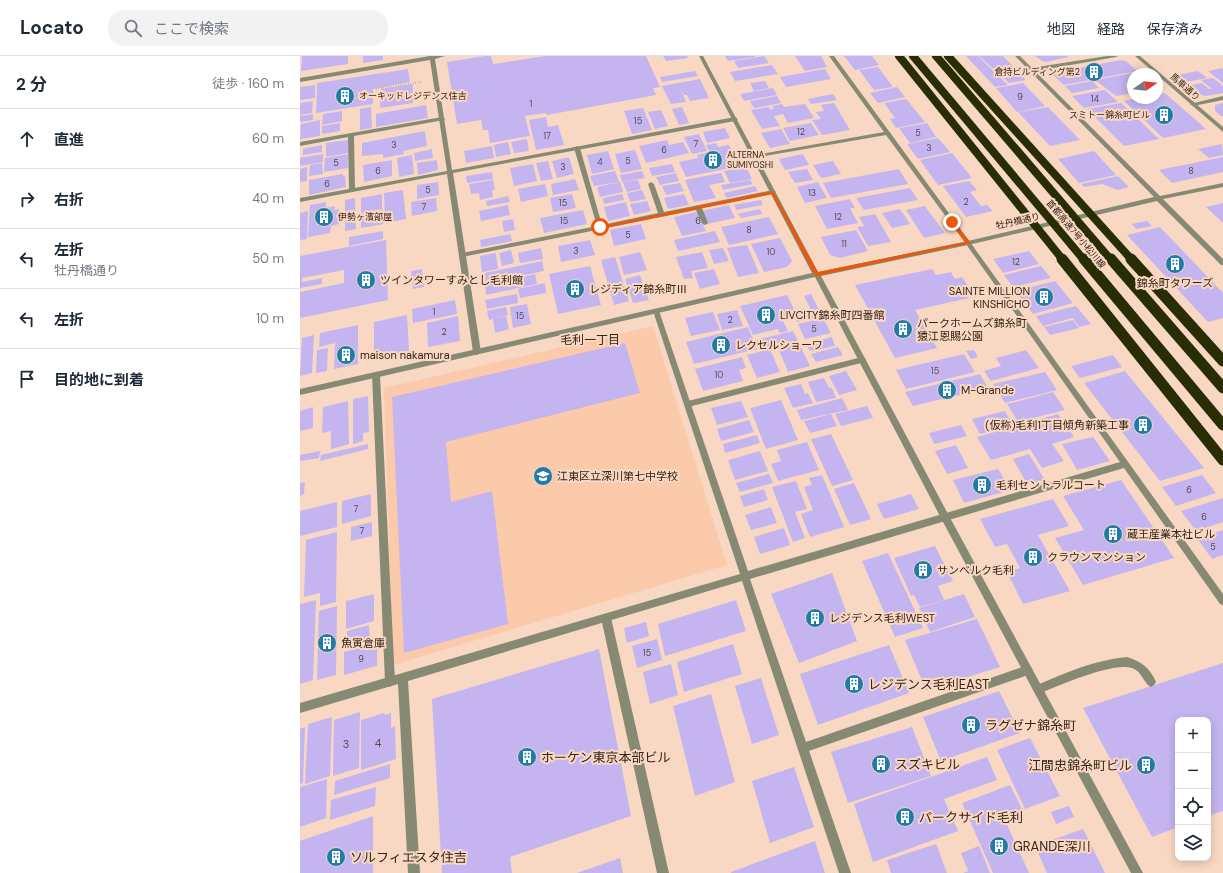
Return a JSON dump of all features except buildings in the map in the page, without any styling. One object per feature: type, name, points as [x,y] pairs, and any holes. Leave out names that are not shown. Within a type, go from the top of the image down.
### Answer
[{"type":"highway","points":[[899,56],[1223,460]]},
{"type":"highway","name":"首都高速7号小松川線","points":[[913,56],[1223,425]]},
{"type":"highway","name":"首都高速7号小松川線","points":[[936,56],[1004,137],[1223,388]]},
{"type":"highway","points":[[948,56],[1223,361]]},
{"type":"street","points":[[300,80],[443,56]]},
{"type":"street","points":[[701,56],[945,517],[1137,873]]},
{"type":"street","points":[[831,56],[968,243],[1223,601]]},
{"type":"street","points":[[1017,56],[1223,263]]},
{"type":"street","points":[[1031,70],[1116,56]]},
{"type":"street","name":"馬車通り","points":[[1137,56],[1223,130]]},
{"type":"street","points":[[432,57],[477,352]]},
{"type":"street","points":[[1193,104],[1223,98]]},
{"type":"street","points":[[300,144],[442,119]]},
{"type":"street","points":[[300,200],[735,119]]},
{"type":"street","points":[[755,157],[887,132]]},
{"type":"street","points":[[351,135],[352,190]]},
{"type":"street","points":[[577,148],[600,227]]},
{"type":"street","points":[[651,184],[662,215]]},
{"type":"street","name":"牡丹橋通り","points":[[300,392],[817,274],[968,243],[1223,185]]},
{"type":"street","points":[[462,255],[773,192]]},
{"type":"street","points":[[698,207],[705,223]]},
{"type":"street","points":[[656,311],[845,873]]},
{"type":"street","points":[[688,404],[862,360]]},
{"type":"street","points":[[376,375],[390,682]]},
{"type":"street","points":[[300,708],[1125,464]]},
{"type":"street","points":[[606,618],[663,873]]},
{"type":"street","points":[[1038,689],[1114,662],[1134,663],[1144,670],[1151,682]]},
{"type":"street","points":[[803,748],[1028,670]]},
{"type":"street","points":[[403,678],[414,873]]},
{"type":"path","points":[[376,89],[435,79]]},
{"type":"shaded area","name":"江東区立深川第七中学校","points":[[653,326],[727,565],[393,665],[384,388]]},
{"type":"place","name":"倉持ビルディング第2","points":[[1094,72]]},
{"type":"place","name":"オーキッドレジデンス住吉","points":[[345,96]]},
{"type":"place","name":"スミトー錦糸町ビル","points":[[1164,115]]},
{"type":"place","name":"ALTERNA SUMIYOSHI","points":[[713,160]]},
{"type":"place","name":"伊勢ヶ濱部屋","points":[[324,217]]},
{"type":"place","name":"錦糸町タワーズ","points":[[1175,264]]},
{"type":"place","name":"ツインタワーすみとし毛利館","points":[[366,280]]},
{"type":"place","name":"レジディア錦糸町Ⅲ","points":[[575,289]]},
{"type":"place","name":"SAINTE MILLION KINSHICHO","points":[[1044,297]]},
{"type":"place","name":"LIVCITY錦糸町四番館","points":[[766,315]]},
{"type":"place","name":"パークホームズ錦糸町 猿江恩賜公園","points":[[903,329]]},
{"type":"place","name":"レクセルショーワ","points":[[721,345]]},
{"type":"place","name":"maison nakamura","points":[[346,355]]},
{"type":"place","name":"M-Grande","points":[[947,390]]},
{"type":"place","name":"(仮称)毛利1丁目傾角新築工事","points":[[1143,425]]},
{"type":"place","name":"江東区立深川第七中学校","points":[[543,476]]},
{"type":"place","name":"毛利セントラルコート","points":[[982,485]]},
{"type":"place","name":"蔵王産業本社ビル","points":[[1113,534]]},
{"type":"place","name":"クラウンマンション","points":[[1033,557]]},
{"type":"place","name":"サンベルク毛利","points":[[923,570]]},
{"type":"place","name":"レジデンス毛利WEST","points":[[815,618]]},
{"type":"place","name":"魚寅倉庫","points":[[327,643]]},
{"type":"place","name":"レジデンス毛利EAST","points":[[854,684]]},
{"type":"place","name":"ラグゼナ錦糸町","points":[[971,725]]},
{"type":"place","name":"ホーケン東京本部ビル","points":[[527,757]]},
{"type":"place","name":"スズキビル","points":[[881,764]]},
{"type":"place","name":"江間忠錦糸町ビル","points":[[1146,765]]},
{"type":"place","name":"パークサイド毛利","points":[[905,817]]},
{"type":"place","name":"GRANDE深川","points":[[999,846]]},
{"type":"place","name":"ソルフィエスタ住吉","points":[[336,857]]},
{"type":"district","name":"毛利一丁目","points":[[590,340]]},
{"type":"route","points":[[600,227],[773,192],[817,274],[968,243],[952,222]]}]
